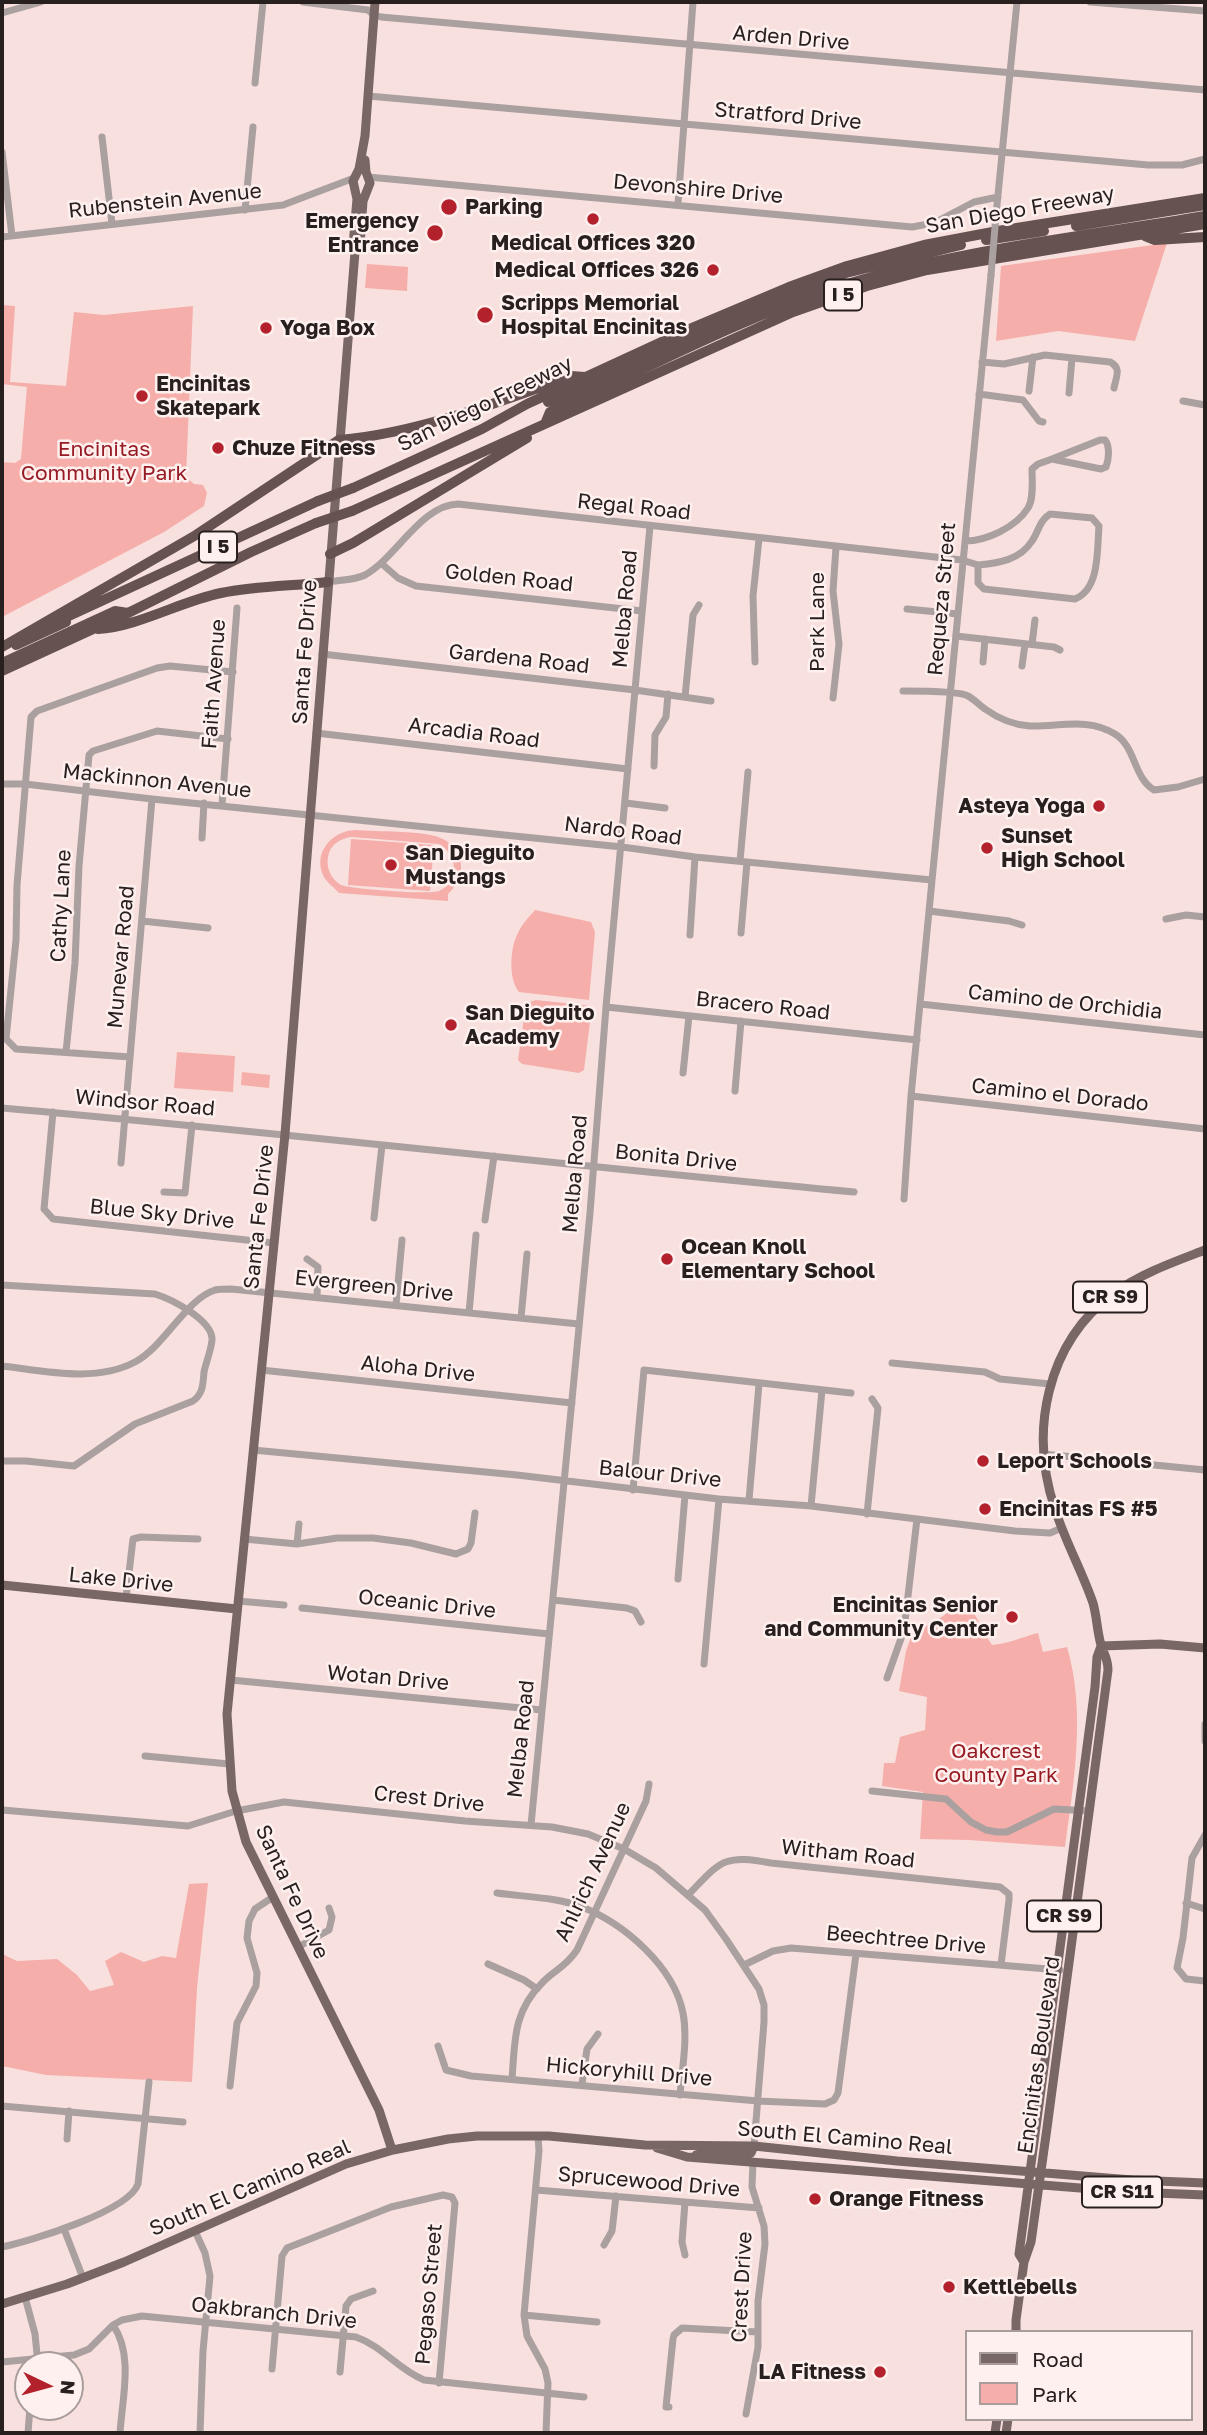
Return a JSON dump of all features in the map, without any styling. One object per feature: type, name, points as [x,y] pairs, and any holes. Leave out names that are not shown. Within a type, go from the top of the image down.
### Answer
[{"type":"highway","points":[[1072,220],[1205,192]]},
{"type":"highway","name":"San Diego Freeway","points":[[2,649],[318,501],[353,488],[482,429],[527,404],[744,305],[847,266],[924,245],[1205,198]]},
{"type":"highway","points":[[527,404],[545,403],[708,329],[846,274],[919,254],[977,242],[1205,205]]},
{"type":"highway","points":[[545,424],[550,412],[784,306],[832,289],[943,260],[1205,216]]},
{"type":"highway","name":"San Diego Freeway","points":[[2,671],[251,552],[316,523],[352,511],[793,312],[867,286],[927,270],[1205,224]]},
{"type":"highway","points":[[1141,235],[1156,240],[1205,237]]},
{"type":"highway","points":[[2,649],[196,535],[339,440],[361,438],[479,408],[571,376],[586,377]]},
{"type":"highway","points":[[330,554],[353,543],[563,415]]},
{"type":"highway","points":[[94,629],[113,628],[223,592],[328,582]]},
{"type":"highway","points":[[2,663],[115,611],[128,613]]},
{"type":"main road","name":"Santa Fe Drive","points":[[375,2],[361,182],[360,247],[355,252],[339,440],[285,1134],[227,1714],[229,1764],[236,1811],[246,1842],[379,2110],[392,2151]]},
{"type":"main road","name":"Encinitas Boulevard","points":[[1016,2330],[1024,2262],[1031,2242],[1041,2172],[1108,1670],[1108,1656],[1101,1646],[1093,1603],[1062,1528],[1046,1476],[1043,1454],[1044,1416],[1050,1384],[1064,1351],[1093,1311],[1142,1275],[1205,1250]]},
{"type":"main road","name":"Lake Drive","points":[[2,1585],[125,1598],[237,1605]]},
{"type":"main road","points":[[1101,1646],[1160,1644],[1205,1648]]},
{"type":"main road","name":"Encinitas Boulevard","points":[[1024,2262],[1019,2254],[1097,1657],[1101,1646]]},
{"type":"main road","points":[[1051,2021],[1056,2024],[1053,2050],[1056,2064]]},
{"type":"main road","name":"South El Camino Real","points":[[2,2304],[83,2278],[346,2164],[448,2139],[538,2136],[645,2145],[754,2146],[1041,2172]]},
{"type":"main road","name":"South El Camino Real","points":[[645,2145],[687,2157],[1039,2185]]},
{"type":"main road","points":[[687,2157],[713,2151],[751,2153],[754,2146]]},
{"type":"main road","points":[[904,2174],[908,2169],[937,2169],[946,2165]]},
{"type":"main road","name":"CR S11","points":[[1041,2172],[1205,2183]]},
{"type":"main road","points":[[1156,2194],[1160,2187],[1185,2188],[1190,2184]]},
{"type":"main road","name":"CR S11","points":[[1039,2185],[1205,2195]]},
{"type":"main road","name":"Encinitas Boulevard","points":[[1012,2330],[1016,2320]]},
{"type":"street","points":[[2,13],[41,2]]},
{"type":"street","points":[[255,83],[263,2]]},
{"type":"street","name":"Arden Drive","points":[[303,2],[368,10],[374,15],[691,46],[1205,90]]},
{"type":"street","points":[[678,204],[693,2]]},
{"type":"street","name":"Requeza Street","points":[[904,1199],[911,1096],[1017,2]]},
{"type":"street","points":[[1090,2],[1205,11]]},
{"type":"street","name":"Stratford Drive","points":[[368,96],[1148,166],[1182,165],[1205,159]]},
{"type":"street","points":[[245,210],[253,127]]},
{"type":"street","points":[[102,137],[112,224]]},
{"type":"street","points":[[2,152],[12,236]]},
{"type":"street","name":"Devonshire Drive","points":[[361,182],[389,179],[912,227],[934,223],[974,202],[998,197]]},
{"type":"street","name":"Rubenstein Avenue","points":[[2,236],[283,205],[329,187],[361,182]]},
{"type":"street","points":[[982,362],[1004,364],[1045,355],[1110,362],[1116,365],[1118,370],[1114,388]]},
{"type":"street","points":[[1029,391],[1032,357]]},
{"type":"street","points":[[1069,393],[1072,358]]},
{"type":"street","points":[[979,394],[1023,400],[1039,421],[1043,422]]},
{"type":"street","points":[[1183,401],[1205,405]]},
{"type":"street","points":[[965,541],[1006,530],[1029,508],[1032,469],[1038,464],[1052,458],[1100,440],[1105,440],[1108,444],[1108,462],[1106,467],[1101,469],[1052,458]]},
{"type":"street","name":"Regal Road","points":[[328,582],[363,576],[381,563],[439,508],[449,505],[962,560],[978,565]]},
{"type":"street","points":[[1051,514],[1092,518],[1099,526],[1095,571],[1089,589],[1083,596],[1075,599],[984,589],[978,583],[978,565],[996,564],[1016,557],[1033,540],[1042,519],[1051,514]]},
{"type":"street","name":"Melba Road","points":[[531,1825],[565,1480],[650,526]]},
{"type":"street","points":[[755,662],[753,596],[759,539]]},
{"type":"street","name":"Park Lane","points":[[833,698],[839,644],[833,591],[836,547]]},
{"type":"street","name":"Golden Road","points":[[381,563],[398,579],[416,586],[642,611]]},
{"type":"street","points":[[685,697],[694,615],[699,605]]},
{"type":"street","name":"Faith Avenue","points":[[222,805],[237,608]]},
{"type":"street","points":[[907,609],[958,614]]},
{"type":"street","points":[[1023,666],[1035,620]]},
{"type":"street","points":[[956,636],[1054,647],[1060,650]]},
{"type":"street","points":[[983,662],[985,639]]},
{"type":"street","name":"Gardena Road","points":[[322,654],[711,701]]},
{"type":"street","points":[[130,1058],[16,1049],[6,1036],[16,940],[17,885],[30,721],[37,711],[157,668],[170,666],[233,672]]},
{"type":"street","points":[[903,691],[967,695],[986,710],[1014,724],[1031,726],[1081,723],[1101,727],[1123,740],[1142,780],[1154,790],[1178,788],[1205,779]]},
{"type":"street","points":[[654,766],[655,735],[666,717],[668,694]]},
{"type":"street","name":"Cathy Lane","points":[[66,1052],[75,963],[79,866],[88,761],[93,751],[157,731],[228,739]]},
{"type":"street","name":"Arcadia Road","points":[[316,733],[628,769]]},
{"type":"street","points":[[741,933],[748,772]]},
{"type":"street","name":"Mackinnon Avenue","points":[[2,784],[25,784],[309,815]]},
{"type":"street","name":"Munevar Road","points":[[121,1163],[152,799]]},
{"type":"street","points":[[202,838],[204,803]]},
{"type":"street","points":[[626,803],[665,808]]},
{"type":"street","name":"Nardo Road","points":[[309,815],[932,880]]},
{"type":"street","points":[[690,935],[695,857]]},
{"type":"street","points":[[929,911],[1009,920],[1022,925]]},
{"type":"street","points":[[1166,919],[1186,915],[1205,917]]},
{"type":"street","points":[[142,921],[208,928]]},
{"type":"street","name":"Camino de Orchidia","points":[[920,1003],[1205,1035]]},
{"type":"street","name":"Bracero Road","points":[[606,1007],[917,1040]]},
{"type":"street","points":[[683,1073],[689,1016]]},
{"type":"street","points":[[735,1091],[741,1021]]},
{"type":"street","name":"Camino el Dorado","points":[[911,1096],[1205,1129]]},
{"type":"street","name":"Windsor Road","points":[[2,1108],[285,1134]]},
{"type":"street","name":"Blue Sky Drive","points":[[52,1112],[44,1209],[47,1215],[57,1221],[274,1242]]},
{"type":"street","points":[[164,1192],[185,1193],[192,1125]]},
{"type":"street","name":"Bonita Drive","points":[[285,1134],[854,1192]]},
{"type":"street","points":[[374,1218],[382,1145]]},
{"type":"street","points":[[485,1220],[495,1156]]},
{"type":"street","points":[[469,1313],[476,1235]]},
{"type":"street","points":[[396,1305],[402,1240]]},
{"type":"street","points":[[521,1318],[527,1254]]},
{"type":"street","points":[[307,1259],[317,1267],[317,1297]]},
{"type":"street","points":[[2,1284],[155,1294],[171,1299],[188,1310],[209,1329],[212,1340],[198,1398],[135,1424],[74,1466],[2,1461]]},
{"type":"street","name":"Evergreen Drive","points":[[2,1366],[74,1374],[109,1371],[133,1363],[148,1354],[202,1297],[215,1290],[269,1292],[579,1324]]},
{"type":"street","points":[[892,1363],[985,1372],[1000,1379],[1050,1384]]},
{"type":"street","name":"Aloha Drive","points":[[261,1370],[572,1403]]},
{"type":"street","points":[[633,1490],[644,1370],[851,1393]]},
{"type":"street","points":[[749,1500],[759,1384]]},
{"type":"street","points":[[811,1506],[822,1390]]},
{"type":"street","points":[[867,1514],[878,1408],[872,1399]]},
{"type":"street","name":"Balour Drive","points":[[253,1450],[565,1480],[719,1499],[811,1506],[1015,1531],[1050,1533],[1062,1528]]},
{"type":"street","points":[[1043,1454],[1205,1470]]},
{"type":"street","points":[[678,1579],[685,1495]]},
{"type":"street","points":[[704,1664],[719,1499]]},
{"type":"street","points":[[244,1539],[297,1544],[337,1538],[373,1538],[461,1553],[468,1549],[471,1543],[475,1513]]},
{"type":"street","points":[[887,1678],[904,1630],[917,1519]]},
{"type":"street","points":[[297,1544],[299,1524]]},
{"type":"street","points":[[125,1598],[133,1539],[198,1539]]},
{"type":"street","points":[[553,1600],[627,1608],[635,1611],[640,1622]]},
{"type":"street","points":[[237,1605],[284,1605]]},
{"type":"street","name":"Oceanic Drive","points":[[302,1608],[549,1634]]},
{"type":"street","name":"Wotan Drive","points":[[231,1680],[542,1710]]},
{"type":"street","points":[[1205,1724],[1205,1741]]},
{"type":"street","points":[[145,1756],[229,1764]]},
{"type":"street","name":"Ahlrich Avenue","points":[[512,2079],[518,2022],[525,2004],[544,1980],[567,1964],[595,1913],[646,1801],[649,1784]]},
{"type":"street","points":[[872,1791],[946,1799],[971,1822],[997,1832],[1007,1832],[1055,1809],[1090,1811]]},
{"type":"street","name":"Crest Drive","points":[[2,1810],[188,1826],[236,1811],[284,1802],[566,1829],[588,1834],[624,1849],[656,1868],[705,1910],[759,1989],[764,2005],[754,2146]]},
{"type":"street","points":[[1205,1835],[1192,1858],[1177,1968],[1186,1979],[1205,1982]]},
{"type":"street","name":"Witham Road","points":[[689,1894],[717,1865],[750,1859],[1000,1887],[1009,1894],[1001,1965]]},
{"type":"street","points":[[497,1893],[565,1902],[595,1913],[635,1939],[664,1970],[678,1998],[685,2026],[680,2095]]},
{"type":"street","points":[[230,2086],[237,2023],[256,1986],[257,1973],[247,1938],[249,1921],[255,1909],[273,1897]]},
{"type":"street","points":[[1186,1903],[1205,1909]]},
{"type":"street","points":[[298,1947],[329,1930],[332,1917],[330,1908]]},
{"type":"street","name":"Beechtree Drive","points":[[744,1965],[773,1951],[790,1948],[1068,1970]]},
{"type":"street","name":"Hickoryhill Drive","points":[[438,2046],[446,2070],[471,2076],[680,2095],[825,2104],[834,2100],[838,2093],[856,1954]]},
{"type":"street","points":[[488,1964],[524,1980],[537,1989]]},
{"type":"street","points":[[582,2084],[587,2049],[598,2034]]},
{"type":"street","points":[[2,2247],[64,2229],[107,2209],[136,2191],[149,2082]]},
{"type":"street","points":[[4,2106],[183,2122]]},
{"type":"street","points":[[67,2139],[69,2111]]},
{"type":"street","points":[[538,2136],[536,2190],[524,2315],[527,2336],[545,2369],[549,2394],[546,2433]]},
{"type":"street","name":"Crest Drive","points":[[746,2414],[758,2347],[758,2301],[765,2244],[764,2226],[752,2187],[753,2162]]},
{"type":"street","name":"Sprucewood Drive","points":[[536,2190],[759,2208]]},
{"type":"street","name":"Pegaso Street","points":[[276,2328],[282,2256],[287,2248],[391,2207],[443,2195],[452,2197],[455,2208],[439,2383]]},
{"type":"street","points":[[604,2245],[612,2231],[615,2196]]},
{"type":"street","points":[[685,2202],[682,2242],[685,2255]]},
{"type":"street","points":[[64,2229],[83,2278]]},
{"type":"street","points":[[195,2231],[209,2269],[200,2433]]},
{"type":"street","points":[[340,2372],[346,2306],[351,2299],[373,2291]]},
{"type":"street","points":[[25,2297],[37,2351]]},
{"type":"street","points":[[524,2315],[597,2322]]},
{"type":"street","name":"Oakbranch Drive","points":[[84,2351],[113,2325],[122,2320],[142,2316],[276,2328],[344,2335],[371,2343],[386,2352],[407,2373],[424,2380],[584,2397]]},
{"type":"street","points":[[113,2325],[124,2348],[125,2363],[120,2433]]},
{"type":"street","points":[[272,2369],[276,2328]]},
{"type":"street","points":[[669,2407],[666,2407],[673,2339],[682,2328],[758,2332]]},
{"type":"green space","points":[[1167,243],[1135,341],[1058,331],[996,341],[1001,266]]},
{"type":"green space","points":[[367,264],[408,267],[407,291],[365,288]]},
{"type":"green space","name":"Encinitas Community Park","points":[[2,305],[15,306],[10,382],[66,386],[74,312],[104,315],[193,306],[186,477],[194,484],[203,485],[207,493],[204,506],[164,532],[2,617],[2,462],[15,463],[21,459],[27,387],[2,384]]},
{"type":"green space","points":[[346,831],[413,833],[435,836],[447,841],[458,853],[461,865],[456,884],[448,894],[448,901],[339,893],[324,877],[320,860],[331,839]],"holes":[[[351,837],[439,844],[450,854],[454,868],[451,881],[439,891],[406,892],[348,887],[337,883],[329,869],[328,857],[331,849],[339,841]]]},
{"type":"green space","name":"San Dieguito Mustangs","points":[[351,839],[434,845],[430,891],[348,885]]},
{"type":"green space","points":[[535,910],[591,922],[595,932],[589,1000],[519,992],[515,986],[511,963],[513,946],[522,927]]},
{"type":"green space","points":[[536,1000],[592,1006],[584,1070],[579,1073],[522,1064],[518,1060],[526,1003]]},
{"type":"green space","points":[[177,1052],[235,1056],[233,1092],[174,1088]]},
{"type":"green space","points":[[242,1072],[270,1075],[269,1088],[241,1085]]},
{"type":"green space","name":"Oakcrest County Park","points":[[963,1601],[976,1616],[992,1645],[1038,1633],[1043,1652],[1067,1647],[1073,1671],[1077,1721],[1075,1772],[1065,1847],[920,1839],[923,1792],[882,1786],[884,1763],[895,1763],[900,1737],[925,1730],[927,1697],[899,1691],[912,1634]]},
{"type":"green space","points":[[208,1883],[197,1988],[192,2082],[46,2075],[2,2066],[2,1954],[17,1961],[57,1959],[77,1975],[90,1991],[114,1985],[105,1961],[121,1952],[144,1962],[162,1956],[176,1958],[189,1884]]},
{"type":"place","name":"Parking","points":[[449,207]]},
{"type":"place","name":"Medical Offices 320","points":[[593,219]]},
{"type":"place","name":"Emergency Entrance","points":[[435,233]]},
{"type":"place","name":"Medical Offices 326","points":[[713,270]]},
{"type":"place","name":"Scripps Memorial Hospital Encinitas","points":[[485,315]]},
{"type":"place","name":"Yoga Box","points":[[266,328]]},
{"type":"place","name":"Encinitas Skatepark","points":[[142,396]]},
{"type":"place","name":"Chuze Fitness","points":[[218,448]]},
{"type":"place","name":"Asteya Yoga","points":[[1099,806]]},
{"type":"place","name":"Sunset High School","points":[[987,848]]},
{"type":"place","name":"San Dieguito Mustangs","points":[[391,865]]},
{"type":"place","name":"San Dieguito Academy","points":[[451,1025]]},
{"type":"place","name":"Ocean Knoll Elementary School","points":[[667,1259]]},
{"type":"place","name":"Leport Schools","points":[[983,1461]]},
{"type":"place","name":"Encinitas FS #5","points":[[985,1509]]},
{"type":"place","name":"Encinitas Senior and Community Center","points":[[1012,1617]]},
{"type":"place","name":"Orange Fitness","points":[[815,2199]]},
{"type":"place","name":"Kettlebells","points":[[949,2287]]},
{"type":"place","name":"LA Fitness","points":[[880,2372]]}]
